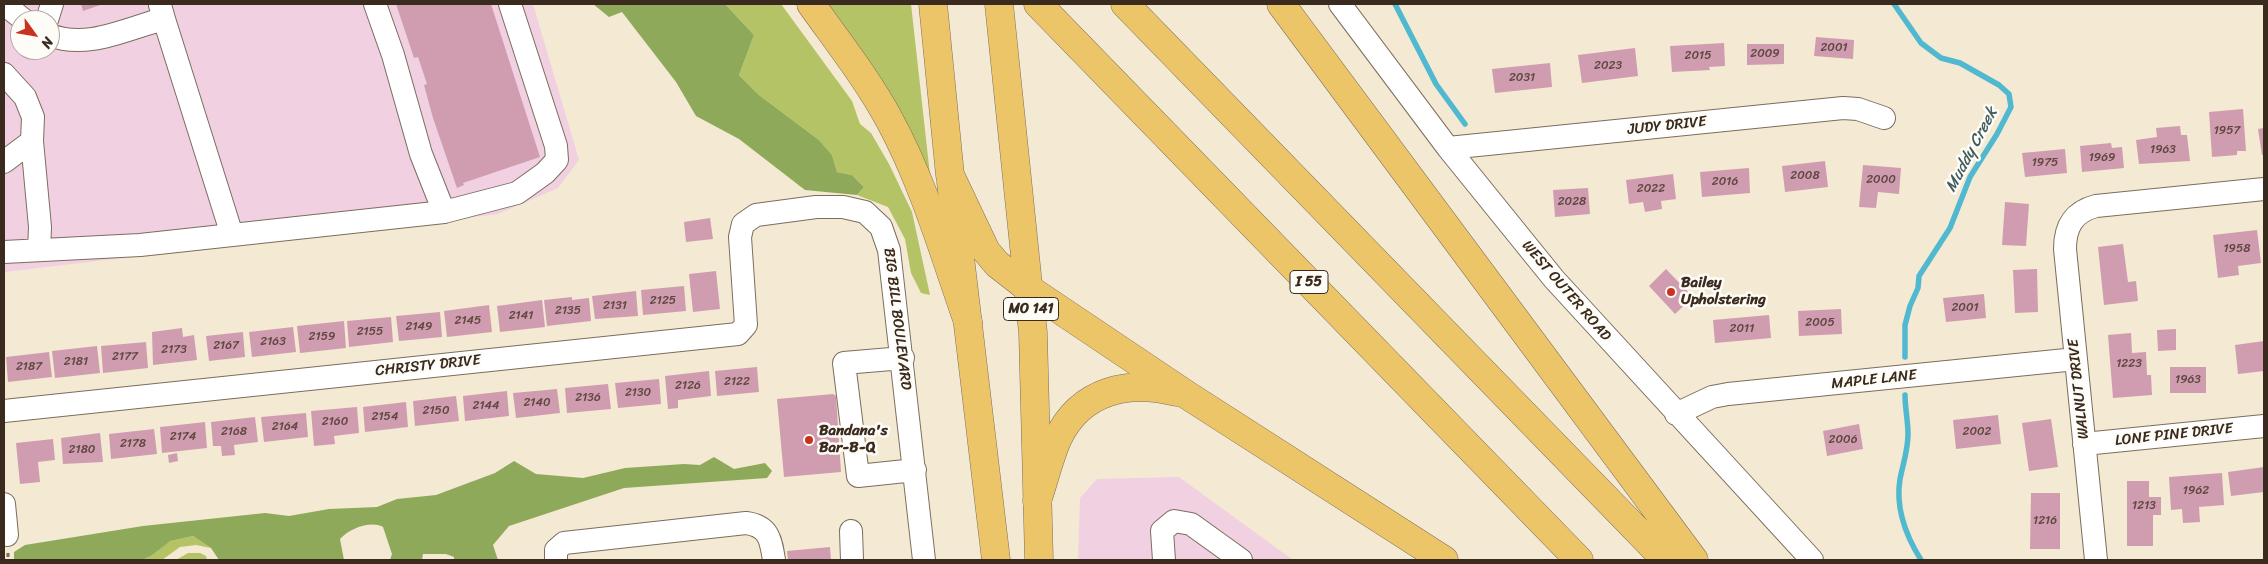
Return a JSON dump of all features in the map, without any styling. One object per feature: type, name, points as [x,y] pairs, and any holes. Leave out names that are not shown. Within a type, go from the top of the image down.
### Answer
[{"type":"main road","points":[[811,4],[889,119],[926,201],[968,322]]},
{"type":"main road","points":[[933,4],[950,175],[996,560]]},
{"type":"main road","name":"MO 141","points":[[999,4],[1033,332],[1038,560]]},
{"type":"main road","name":"I 55","points":[[1038,4],[1579,560]]},
{"type":"main road","points":[[1125,4],[1666,560]]},
{"type":"main road","points":[[1281,4],[1694,560]]},
{"type":"main road","points":[[950,175],[986,251],[997,264],[1029,289],[1187,395],[1444,560]]},
{"type":"main road","points":[[1037,501],[1058,438],[1076,412],[1100,394],[1128,388],[1153,386],[1187,395]]},
{"type":"street","points":[[375,4],[393,55],[421,154],[444,212]]},
{"type":"street","points":[[4,252],[140,244],[444,212],[517,193],[545,173],[557,160],[556,146],[510,4]]},
{"type":"street","name":"WEST OUTER ROAD","points":[[1340,4],[1448,148],[1554,279],[1812,560]]},
{"type":"street","points":[[60,38],[69,40],[86,40],[106,36],[161,11],[232,235]]},
{"type":"street","points":[[4,74],[24,97],[33,117],[32,140],[40,227],[39,250]]},
{"type":"street","name":"JUDY DRIVE","points":[[1448,148],[1843,108],[1858,109],[1884,118]]},
{"type":"street","points":[[4,162],[32,140]]},
{"type":"street","name":"WALNUT DRIVE","points":[[2096,560],[2065,236],[2073,219],[2080,213],[2096,206],[2264,190]]},
{"type":"street","name":"BIG BILL BOULEVARD","points":[[743,224],[756,215],[816,207],[854,208],[874,219],[887,238],[903,358],[924,560]]},
{"type":"street","name":"CHRISTY DRIVE","points":[[4,410],[738,334],[746,326],[740,237],[743,224]]},
{"type":"street","points":[[903,358],[844,363],[858,476],[915,470]]},
{"type":"street","name":"MAPLE LANE","points":[[1676,414],[1712,397],[1728,394],[2076,359]]},
{"type":"street","name":"LONE PINE DRIVE","points":[[2084,444],[2264,426]]},
{"type":"street","points":[[4,504],[7,535]]},
{"type":"street","points":[[1164,560],[1162,531],[1174,521],[1191,524],[1220,553],[1241,560]]},
{"type":"street","points":[[556,560],[556,550],[564,542],[569,541],[746,523],[756,524],[766,530],[772,540],[774,560]]},
{"type":"street","points":[[851,531],[852,560]]},
{"type":"shaded area","points":[[4,4],[533,4],[579,160],[558,188],[498,214],[4,272]]},
{"type":"shaded area","points":[[1179,477],[1293,560],[1078,560],[1080,498],[1097,479]]},
{"type":"green space","points":[[593,4],[725,4],[754,35],[739,75],[759,95],[819,140],[832,155],[837,172],[852,175],[864,187],[857,195],[805,190],[739,139],[696,116],[676,82],[622,12],[609,17]]},
{"type":"green space","points":[[725,4],[781,4],[852,101],[860,124],[871,133],[889,164],[912,212],[930,295],[921,293],[911,273],[905,239],[888,207],[857,195],[864,187],[852,175],[837,172],[832,155],[819,140],[759,95],[739,75],[754,35]]},
{"type":"green space","points":[[822,4],[911,4],[930,175]]},
{"type":"green space","points":[[714,457],[734,469],[765,463],[772,471],[767,478],[624,488],[509,526],[493,545],[498,560],[454,560],[454,557],[446,554],[423,554],[422,560],[390,560],[392,554],[383,527],[366,525],[354,529],[340,539],[344,560],[219,560],[211,548],[193,536],[170,541],[151,556],[142,560],[14,560],[14,552],[25,545],[143,526],[265,513],[289,516],[329,509],[377,507],[397,499],[436,495],[495,473],[514,461],[536,474],[583,478],[625,468],[684,464],[700,465]]},
{"type":"green space","points":[[193,536],[211,548],[196,545],[180,547],[162,560],[142,560],[151,556],[169,541]]},
{"type":"green space","points":[[188,553],[200,553],[206,556],[207,560],[176,560]]},
{"type":"building","points":[[81,4],[103,4],[83,11]]},
{"type":"building","points":[[396,4],[491,4],[540,157],[463,183],[464,185],[457,188],[433,118],[424,85],[427,84],[418,57],[414,58]]},
{"type":"building","points":[[1816,37],[1854,40],[1853,59],[1814,56]]},
{"type":"building","points":[[1724,43],[1725,66],[1709,67],[1710,70],[1672,72],[1670,46]]},
{"type":"building","points":[[1747,44],[1784,44],[1784,64],[1747,65]]},
{"type":"building","points":[[1635,48],[1638,76],[1582,83],[1578,55]]},
{"type":"building","points":[[1550,63],[1552,87],[1495,93],[1492,69]]},
{"type":"building","points":[[2243,109],[2246,151],[2237,151],[2237,155],[2212,157],[2209,112]]},
{"type":"building","points":[[2180,126],[2181,135],[2187,135],[2190,161],[2139,164],[2136,140],[2157,137],[2156,128]]},
{"type":"building","points":[[2264,128],[2264,155],[2262,155],[2258,129]]},
{"type":"building","points":[[2111,143],[2112,148],[2122,147],[2124,168],[2082,172],[2080,146]]},
{"type":"building","points":[[2065,149],[2067,173],[2025,177],[2022,153]]},
{"type":"building","points":[[1825,161],[1828,187],[1785,192],[1782,166]]},
{"type":"building","points":[[1863,165],[1901,168],[1899,194],[1878,192],[1876,208],[1859,207]]},
{"type":"building","points":[[1749,168],[1750,193],[1702,197],[1700,172]]},
{"type":"building","points":[[1673,174],[1676,199],[1661,201],[1662,209],[1645,212],[1643,202],[1629,204],[1626,180]]},
{"type":"building","points":[[1588,188],[1590,214],[1555,217],[1553,190]]},
{"type":"building","points":[[2005,202],[2029,204],[2026,246],[2002,245]]},
{"type":"building","points":[[710,218],[713,239],[686,242],[684,222]]},
{"type":"building","points":[[2257,230],[2261,263],[2238,266],[2239,275],[2218,278],[2213,235]]},
{"type":"building","points":[[2123,244],[2128,282],[2136,281],[2138,301],[2104,305],[2098,247]]},
{"type":"building","name":"Bailey Upholstering","points":[[1666,269],[1693,297],[1675,314],[1649,286]]},
{"type":"building","points":[[2037,269],[2038,312],[2015,313],[2013,270]]},
{"type":"building","points":[[716,271],[720,309],[693,312],[689,274]]},
{"type":"building","points":[[684,286],[686,311],[643,315],[641,290]]},
{"type":"building","points":[[636,291],[638,316],[595,319],[592,296]]},
{"type":"building","points":[[1984,294],[1986,318],[1946,322],[1943,298]]},
{"type":"building","points":[[572,297],[572,300],[589,298],[591,321],[547,326],[544,300]]},
{"type":"building","points":[[542,300],[545,327],[500,332],[497,306]]},
{"type":"building","points":[[489,305],[492,332],[447,337],[444,311]]},
{"type":"building","points":[[1841,309],[1842,334],[1799,336],[1798,311]]},
{"type":"building","points":[[440,312],[442,337],[399,341],[396,316]]},
{"type":"building","points":[[1769,315],[1771,338],[1715,343],[1713,320]]},
{"type":"building","points":[[391,317],[393,342],[349,347],[347,321]]},
{"type":"building","points":[[344,321],[346,348],[300,353],[297,326]]},
{"type":"building","points":[[293,327],[296,352],[252,357],[249,332]]},
{"type":"building","points":[[182,328],[183,337],[194,335],[197,360],[153,365],[152,332]]},
{"type":"building","points":[[2176,329],[2176,350],[2158,351],[2157,330]]},
{"type":"building","points":[[243,332],[245,357],[209,361],[206,336]]},
{"type":"building","points":[[2131,333],[2132,353],[2146,352],[2147,375],[2151,375],[2152,395],[2113,398],[2108,335]]},
{"type":"building","points":[[2264,341],[2264,371],[2238,374],[2235,345]]},
{"type":"building","points":[[146,342],[148,368],[103,373],[101,346]]},
{"type":"building","points":[[97,346],[100,373],[55,378],[52,351]]},
{"type":"building","points":[[49,352],[52,377],[8,382],[6,357]]},
{"type":"building","points":[[757,367],[759,392],[717,396],[715,371]]},
{"type":"building","points":[[2170,367],[2206,367],[2206,393],[2170,393]]},
{"type":"building","points":[[709,371],[711,396],[678,400],[678,408],[668,409],[665,376]]},
{"type":"building","points":[[659,379],[661,404],[618,408],[615,383]]},
{"type":"building","points":[[608,384],[611,409],[567,413],[565,388]]},
{"type":"building","points":[[557,389],[560,413],[516,418],[513,393]]},
{"type":"building","points":[[507,391],[509,416],[465,421],[463,396]]},
{"type":"building","name":"Bandana's Bar-B-Q","points":[[833,394],[836,396],[841,472],[784,477],[777,399]]},
{"type":"building","points":[[456,396],[459,421],[415,426],[413,401]]},
{"type":"building","points":[[406,402],[408,427],[365,432],[363,407]]},
{"type":"building","points":[[357,407],[359,433],[334,436],[335,444],[314,446],[311,411]]},
{"type":"building","points":[[306,413],[308,437],[264,442],[261,417]]},
{"type":"building","points":[[1998,415],[2001,444],[1956,449],[1953,420]]},
{"type":"building","points":[[255,417],[258,442],[234,445],[235,455],[222,456],[221,446],[213,446],[211,422]]},
{"type":"building","points":[[2051,419],[2058,467],[2029,471],[2022,423]]},
{"type":"building","points":[[205,422],[207,448],[162,453],[160,427]]},
{"type":"building","points":[[1859,424],[1863,449],[1827,456],[1823,431]]},
{"type":"building","points":[[154,429],[157,454],[111,459],[109,434]]},
{"type":"building","points":[[100,433],[103,462],[63,464],[61,438]]},
{"type":"building","points":[[53,439],[55,460],[38,462],[40,482],[20,484],[16,443]]},
{"type":"building","points":[[177,453],[178,461],[169,463],[168,455]]},
{"type":"building","points":[[2264,467],[2264,492],[2231,496],[2228,472]]},
{"type":"building","points":[[2222,473],[2224,505],[2199,507],[2200,522],[2183,523],[2182,509],[2171,510],[2169,477]]},
{"type":"building","points":[[2127,481],[2149,481],[2149,497],[2161,497],[2161,515],[2153,515],[2153,546],[2127,546]]},
{"type":"building","points":[[2031,493],[2060,493],[2060,549],[2030,549]]},
{"type":"building","points":[[830,547],[831,560],[788,560],[787,551]]},
{"type":"waterway","points":[[1395,4],[1436,84],[1465,124]]},
{"type":"waterway","name":"Muddy Creek","points":[[1894,4],[1921,43],[1941,58],[1960,63],[1999,85],[2009,94],[2011,107],[1997,134],[1970,177],[1950,228],[1919,276],[1918,288],[1910,306],[1905,325],[1905,357]]},
{"type":"waterway","name":"Muddy Creek","points":[[1905,395],[1908,440],[1900,479],[1899,501],[1906,532],[1921,560]]},
{"type":"place","name":"Bailey Upholstering","points":[[1671,292]]},
{"type":"place","name":"Bandana's Bar-B-Q","points":[[809,440]]}]
